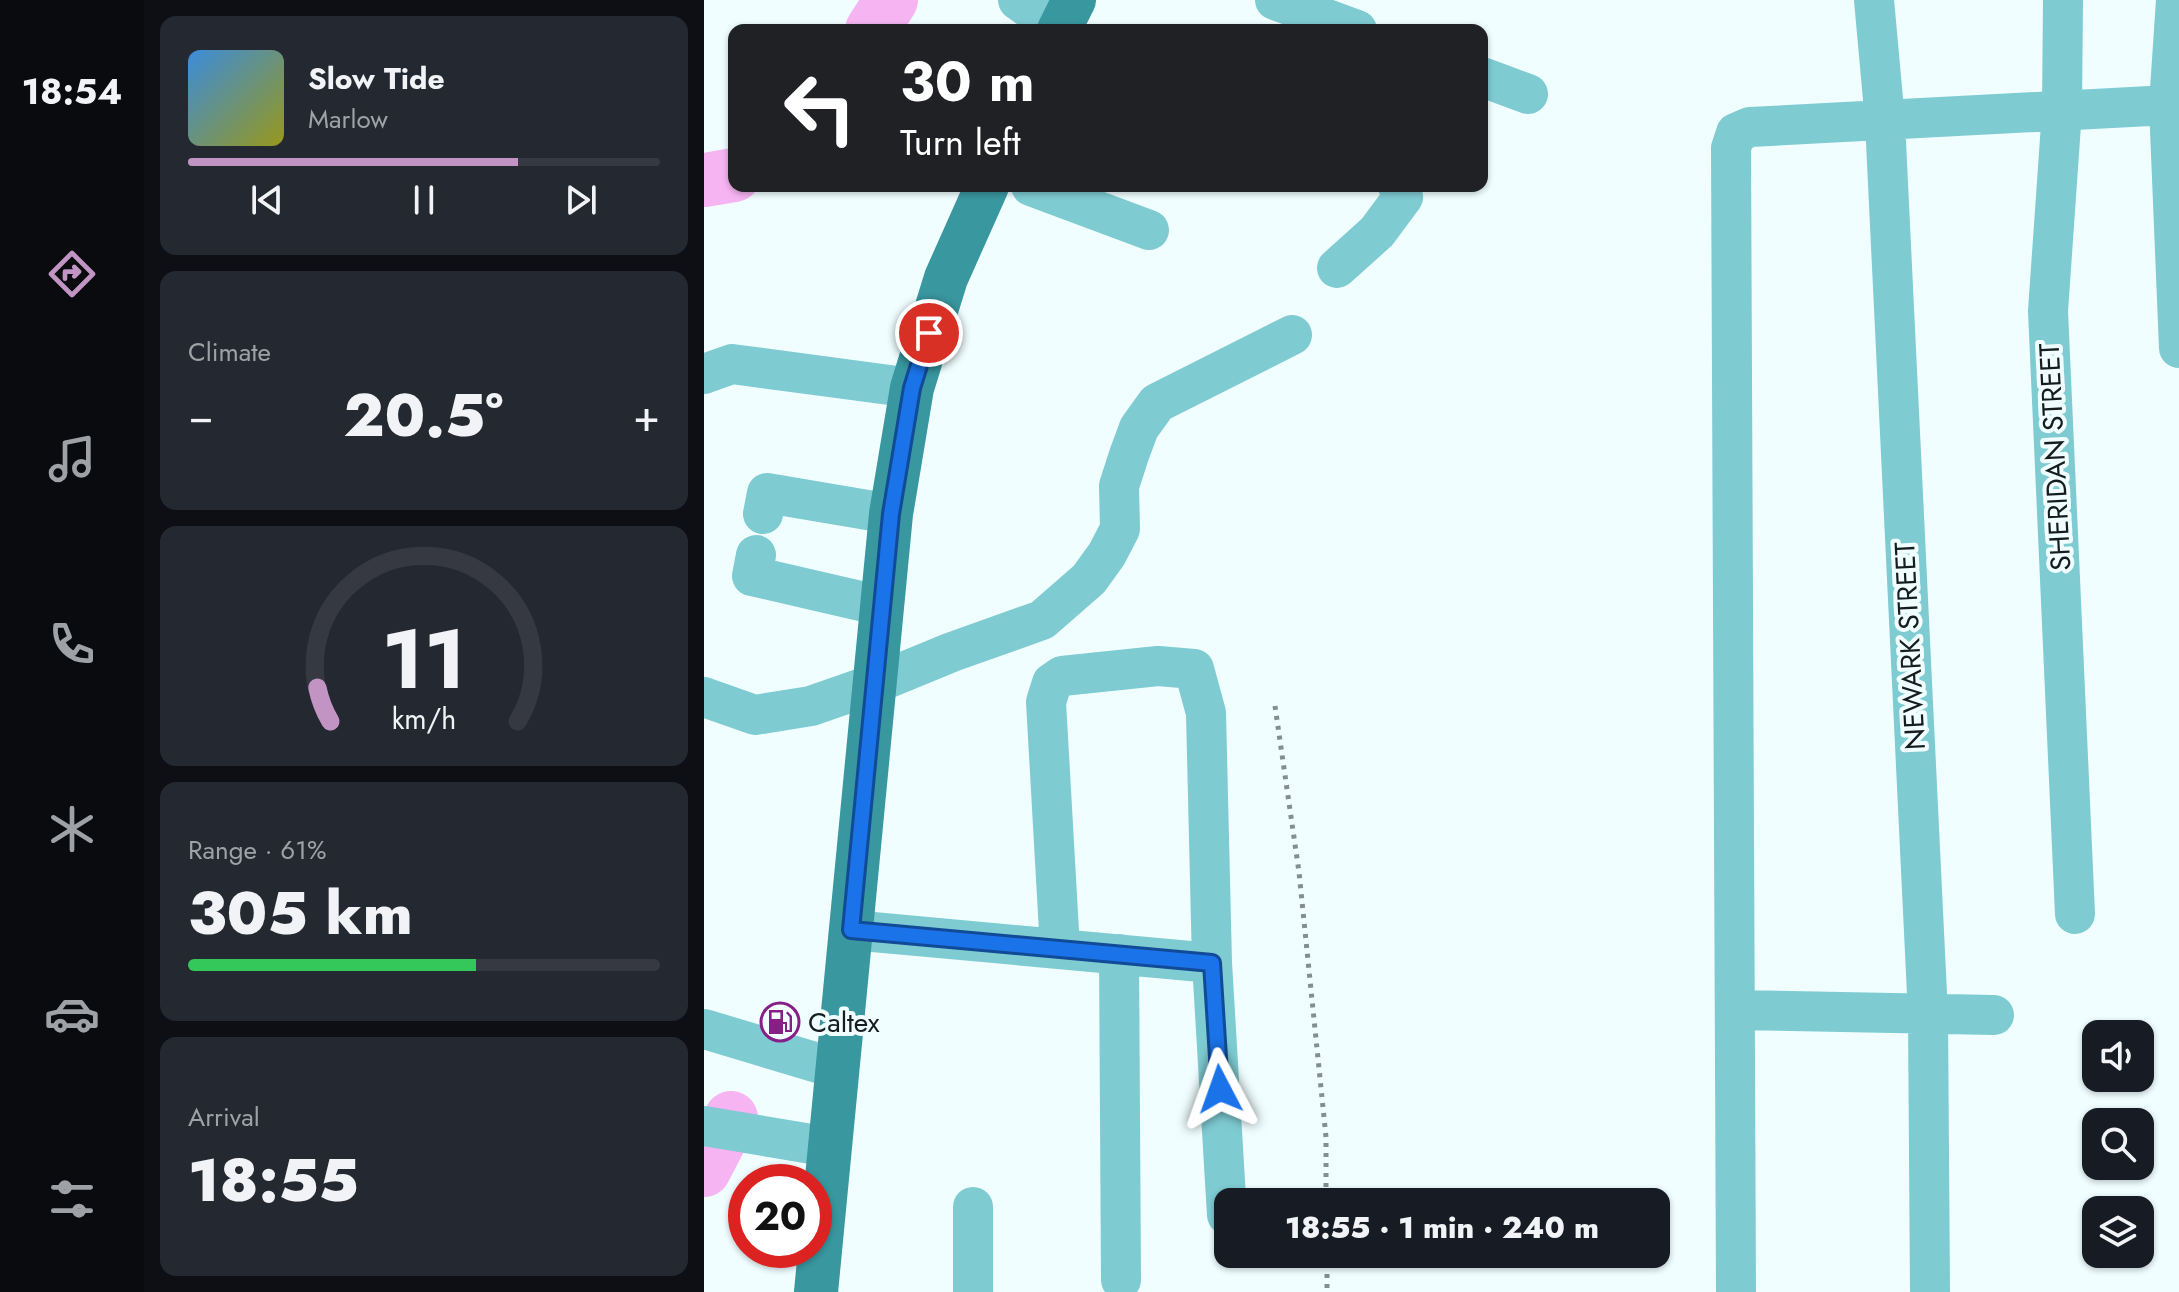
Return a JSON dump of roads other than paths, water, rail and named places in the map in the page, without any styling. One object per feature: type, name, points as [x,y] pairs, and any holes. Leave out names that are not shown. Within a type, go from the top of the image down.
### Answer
[{"type":"main road","points":[[1062,24],[1074,0]]},
{"type":"main road","points":[[816,1292],[891,514],[912,388],[946,278],[984,192]]},
{"type":"street","points":[[1018,0],[1051,24]]},
{"type":"street","points":[[1275,0],[1341,24]]},
{"type":"street","name":"NEWARK STREET","points":[[1874,0],[1885,121],[1928,1015],[1930,1292]]},
{"type":"street","name":"SHERIDAN STREET","points":[[2063,0],[2062,110],[2048,311],[2075,914]]},
{"type":"street","points":[[2176,0],[2169,105],[2179,348]]},
{"type":"street","points":[[1488,79],[1528,94]]},
{"type":"street","points":[[1736,1292],[1731,148],[1736,133],[1750,127],[2169,105]]},
{"type":"street","points":[[1047,192],[1149,230]]},
{"type":"street","points":[[1337,268],[1377,232],[1403,197],[1401,192]]},
{"type":"street","points":[[704,697],[755,715],[811,706],[1042,620],[1089,579],[1114,542],[1120,529],[1119,486],[1139,428],[1157,403],[1292,335]]},
{"type":"street","points":[[704,374],[732,364],[912,388]]},
{"type":"street","points":[[763,514],[767,493],[891,514]]},
{"type":"street","points":[[756,555],[752,576],[882,606]]},
{"type":"street","points":[[1060,949],[1046,702],[1052,683],[1062,676],[1117,670],[1158,666],[1194,669],[1206,713],[1212,963],[1225,1188]]},
{"type":"street","points":[[851,930],[1212,963]]},
{"type":"street","points":[[1119,954],[1121,1280]]},
{"type":"street","points":[[1735,1010],[1994,1015]]},
{"type":"street","points":[[704,1029],[838,1069]]},
{"type":"street","points":[[717,1128],[829,1147]]},
{"type":"street","points":[[973,1207],[973,1292]]},
{"type":"waterway","points":[[876,24],[891,0]]},
{"type":"waterway","points":[[704,180],[728,176]]},
{"type":"waterway","points":[[704,1170],[731,1118]]},
{"type":"place","name":"Caltex","points":[[780,1022]]}]
